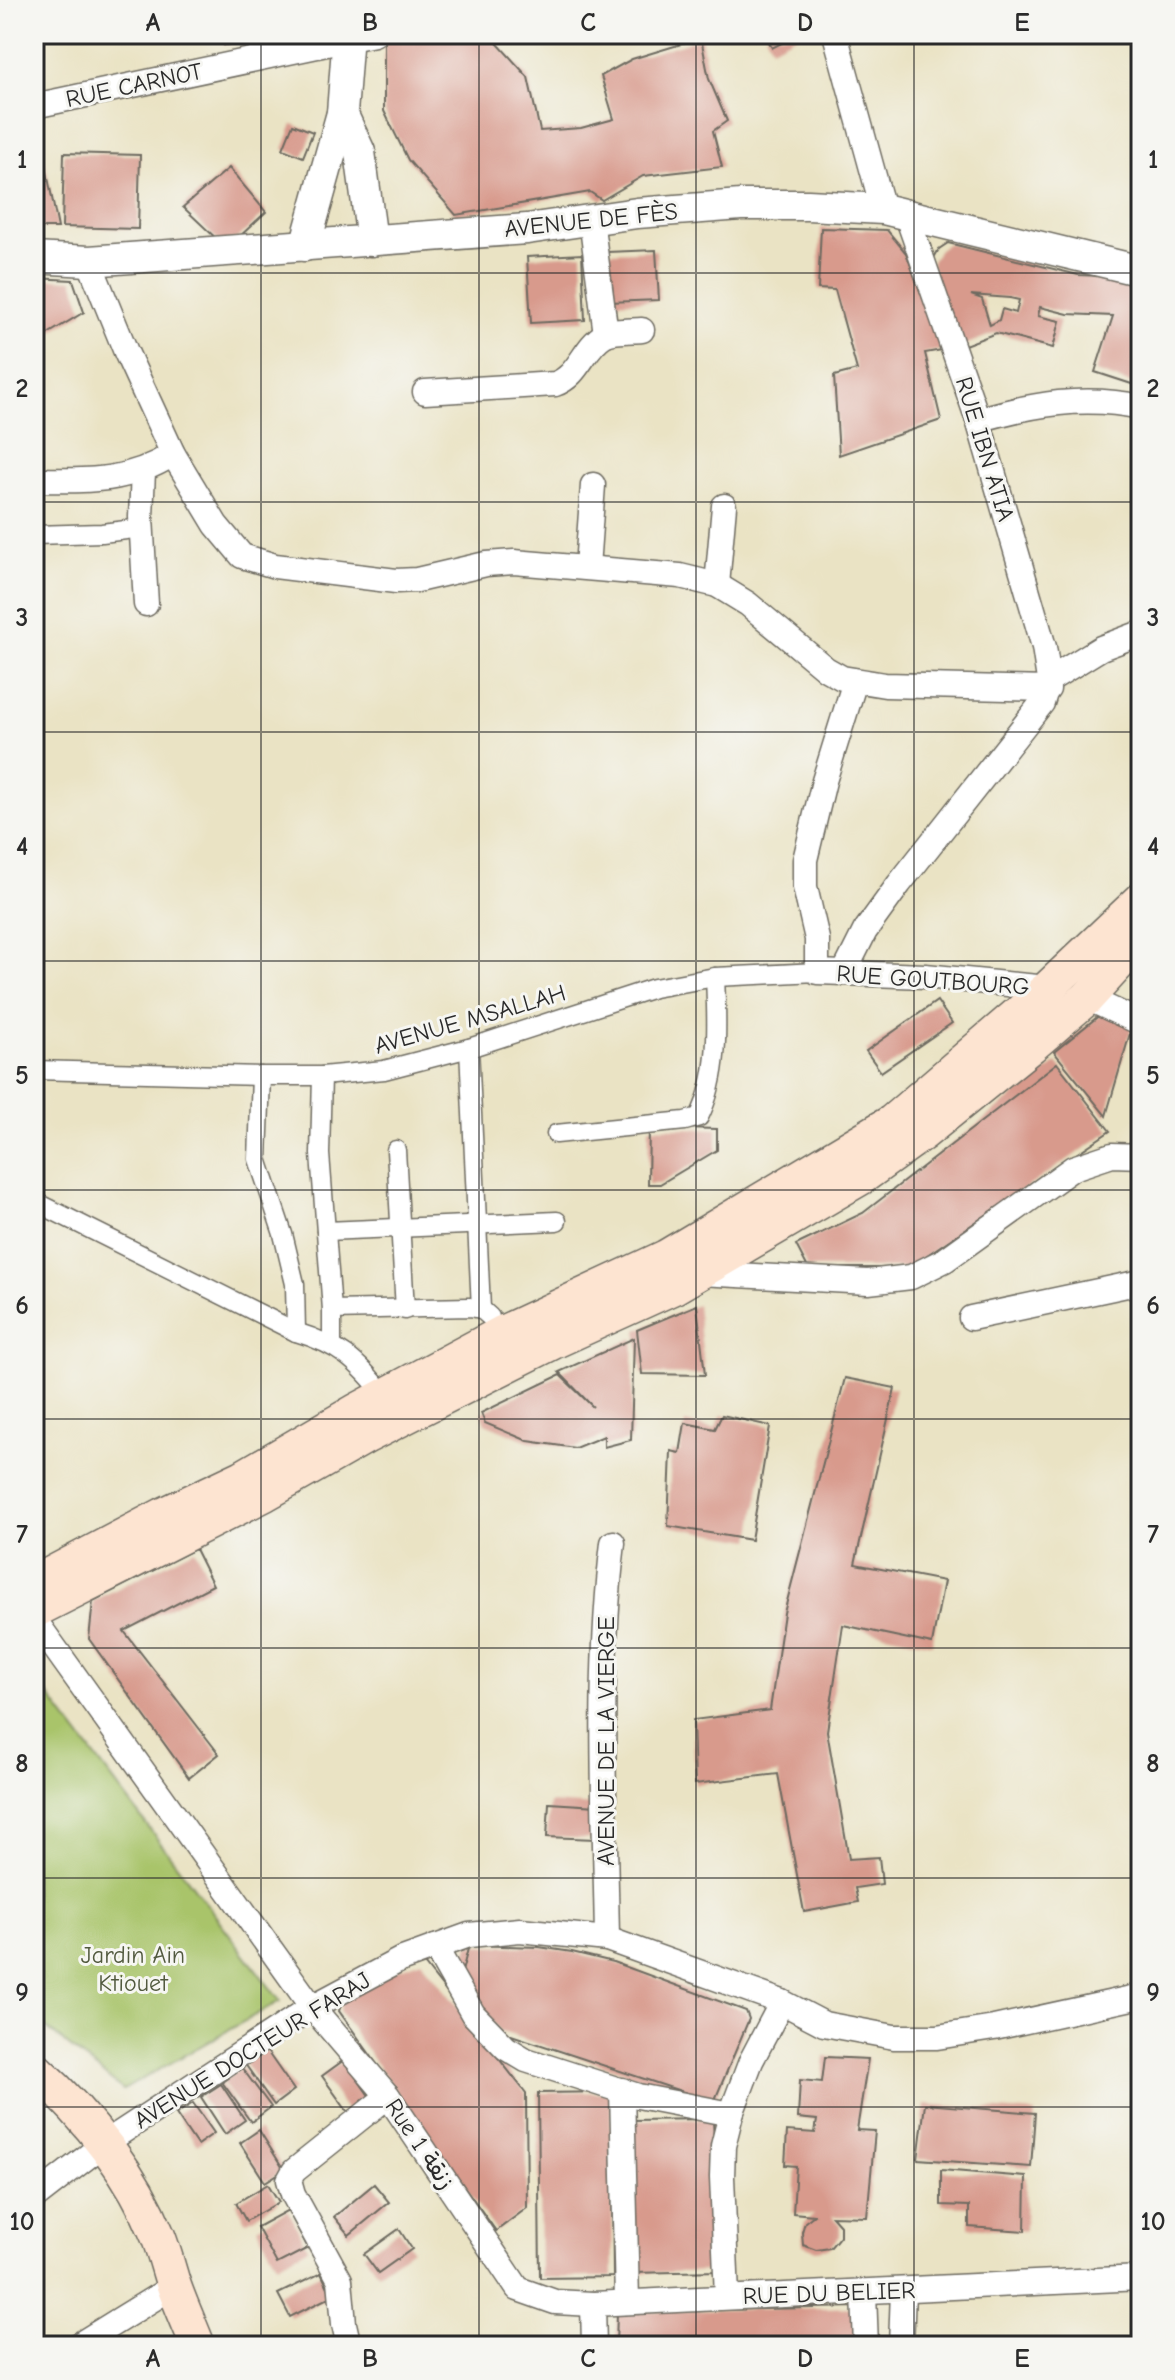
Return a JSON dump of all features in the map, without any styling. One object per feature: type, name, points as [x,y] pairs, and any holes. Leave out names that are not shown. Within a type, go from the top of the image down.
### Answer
[{"type":"main road","points":[[34,1583],[243,1477],[385,1396],[491,1321],[666,1257],[892,1122],[1048,988],[1141,900]]},
{"type":"main road","points":[[34,1611],[265,1494],[380,1429],[700,1273],[862,1177],[922,1134],[1031,1046],[1087,998],[1141,939]]},
{"type":"main road","points":[[34,2068],[63,2094],[105,2143],[133,2187],[158,2236],[198,2346]]},
{"type":"street","name":"RUE IBN ATIA","points":[[835,34],[894,211],[978,420],[1044,647],[1048,685]]},
{"type":"street","name":"RUE CARNOT","points":[[34,106],[357,35]]},
{"type":"street","points":[[305,246],[342,113],[357,35]]},
{"type":"street","points":[[342,113],[360,152],[372,241]]},
{"type":"street","name":"AVENUE DE FÈS","points":[[34,258],[89,261],[527,229],[637,213],[741,205],[808,205],[894,211],[1141,271]]},
{"type":"street","points":[[591,219],[606,334]]},
{"type":"street","points":[[89,261],[173,454],[216,525],[242,556],[275,566],[396,581],[417,580],[486,564],[514,562],[680,576],[717,585],[748,604],[826,669],[842,678],[885,685],[1048,685]]},
{"type":"street","points":[[425,392],[555,384],[567,378],[606,334],[642,330]]},
{"type":"street","points":[[978,420],[1043,403],[1063,401],[1092,400],[1141,407]]},
{"type":"street","points":[[34,480],[113,478],[143,471],[173,454]]},
{"type":"street","points":[[143,471],[146,604]]},
{"type":"street","points":[[587,567],[593,485]]},
{"type":"street","points":[[717,585],[724,506]]},
{"type":"street","points":[[34,535],[102,533],[142,528]]},
{"type":"street","points":[[844,973],[865,931],[1039,708],[1048,685],[1101,648],[1141,633]]},
{"type":"street","points":[[817,972],[817,939],[805,887],[805,860],[824,781],[855,681]]},
{"type":"street","name":"RUE GOUTBOURG","points":[[817,972],[925,976],[1048,988]]},
{"type":"street","name":"AVENUE MSALLAH","points":[[34,1070],[322,1076],[384,1070],[469,1048],[654,988],[715,977],[817,972]]},
{"type":"street","points":[[556,1134],[669,1123],[699,1117],[710,1083],[716,1042],[715,977]]},
{"type":"street","points":[[1087,998],[1141,1023]]},
{"type":"street","points":[[332,1310],[405,1310],[491,1321],[477,1223],[469,1048]]},
{"type":"street","points":[[261,1076],[258,1159],[283,1234],[295,1284],[296,1332]]},
{"type":"street","points":[[322,1076],[320,1154],[332,1344]]},
{"type":"street","points":[[396,1150],[405,1310]]},
{"type":"street","points":[[700,1273],[868,1282],[911,1277],[945,1260],[1073,1168],[1112,1155],[1141,1156]]},
{"type":"street","points":[[34,1201],[296,1332],[332,1344],[363,1367],[385,1396]]},
{"type":"street","points":[[326,1231],[557,1221]]},
{"type":"street","points":[[971,1318],[1141,1282]]},
{"type":"street","name":"AVENUE DE LA VIERGE","points":[[607,1939],[603,1649],[613,1543]]},
{"type":"street","name":"Rue 1 زنقة","points":[[34,1619],[312,2007],[388,2096],[518,2289]]},
{"type":"street","name":"AVENUE DOCTEUR FARAJ","points":[[34,2198],[105,2143],[312,2007],[350,1985],[469,1935],[520,1930],[607,1939],[782,2002],[824,2024],[894,2037],[937,2037],[994,2028],[1141,1996]]},
{"type":"street","points":[[435,1947],[473,2014],[506,2048],[526,2060],[663,2101],[731,2114]]},
{"type":"street","points":[[727,2297],[723,2146],[731,2114],[751,2061],[782,2002]]},
{"type":"street","points":[[622,2090],[627,2301]]},
{"type":"street","points":[[349,2346],[340,2280],[293,2194],[289,2180],[294,2171],[388,2096]]},
{"type":"street","name":"RUE DU BELIER","points":[[518,2289],[555,2302],[593,2304],[1141,2278]]},
{"type":"street","points":[[77,2346],[174,2286]]},
{"type":"street","points":[[901,2346],[903,2290]]},
{"type":"street","points":[[864,2293],[866,2346]]},
{"type":"street","points":[[593,2304],[594,2346]]},
{"type":"green space","name":"Jardin Ain Ktiouet","points":[[34,1676],[280,2001],[123,2090],[34,2018]]},
{"type":"building","points":[[222,34],[277,34],[277,36],[224,45]]},
{"type":"building","points":[[417,34],[489,34],[528,77],[540,131],[581,128],[614,119],[601,76],[632,59],[701,38],[709,79],[727,121],[713,131],[722,167],[643,176],[602,200],[590,192],[456,215],[408,160],[384,111],[384,40]]},
{"type":"building","points":[[765,34],[799,34],[772,48]]},
{"type":"building","points":[[293,124],[313,132],[303,157],[283,149]]},
{"type":"building","points":[[40,137],[58,228],[34,228],[34,138]]},
{"type":"building","points":[[64,153],[140,155],[138,229],[62,227]]},
{"type":"building","points":[[229,168],[266,212],[238,238],[221,243],[183,207]]},
{"type":"building","points":[[821,228],[887,230],[906,253],[942,350],[925,353],[941,420],[839,455],[834,376],[857,370],[835,290],[818,289]]},
{"type":"building","points":[[948,243],[1078,275],[1126,277],[1141,282],[1141,387],[1095,372],[1113,316],[1068,314],[1040,307],[1038,316],[1060,321],[1053,348],[996,333],[957,348],[931,263],[939,249]],"holes":[[[971,295],[1019,300],[1016,313],[1002,309],[999,320],[990,325],[982,299]]]},
{"type":"building","points":[[656,250],[659,300],[609,302],[607,252]]},
{"type":"building","points":[[582,254],[585,320],[531,323],[527,257]]},
{"type":"building","points":[[34,278],[73,280],[84,312],[46,335],[43,323],[34,323]]},
{"type":"building","points":[[937,1001],[952,1023],[881,1072],[866,1051]]},
{"type":"building","points":[[1106,1010],[1133,1023],[1106,1116],[1054,1052]]},
{"type":"building","points":[[1057,1063],[1110,1131],[908,1268],[808,1268],[796,1245],[863,1213]]},
{"type":"building","points":[[649,1127],[717,1129],[717,1150],[660,1184],[648,1184]]},
{"type":"building","points":[[697,1305],[705,1375],[642,1374],[637,1330]]},
{"type":"building","points":[[634,1338],[631,1440],[604,1447],[604,1436],[575,1448],[528,1441],[485,1423],[481,1413],[560,1375],[593,1407],[559,1372]]},
{"type":"building","points":[[845,1378],[895,1388],[855,1564],[944,1581],[932,1644],[843,1625],[827,1731],[849,1859],[879,1857],[882,1884],[855,1888],[858,1902],[804,1912],[778,1774],[695,1784],[693,1720],[770,1710],[784,1613]]},
{"type":"building","points":[[722,1415],[770,1426],[751,1540],[668,1526],[671,1451],[680,1453],[685,1423],[715,1429]]},
{"type":"building","points":[[195,1549],[213,1585],[124,1631],[219,1754],[189,1778],[89,1639],[93,1601]]},
{"type":"building","points":[[549,1803],[597,1806],[595,1839],[547,1837]]},
{"type":"building","points":[[469,1945],[539,1947],[572,1952],[613,1962],[746,2011],[749,2019],[714,2102],[499,2031],[460,1979]]},
{"type":"building","points":[[421,1960],[526,2093],[527,2208],[496,2231],[339,2011],[347,1989]]},
{"type":"building","points":[[266,2050],[294,2090],[274,2105],[245,2064]]},
{"type":"building","points":[[825,2057],[868,2059],[857,2130],[875,2131],[867,2217],[832,2216],[840,2225],[840,2236],[830,2248],[816,2250],[803,2245],[805,2222],[814,2215],[793,2213],[796,2166],[785,2165],[787,2131],[815,2133],[817,2120],[798,2118],[800,2080],[822,2082]]},
{"type":"building","points":[[344,2060],[372,2100],[350,2115],[322,2076]]},
{"type":"building","points":[[242,2068],[271,2107],[251,2122],[222,2082]]},
{"type":"building","points":[[221,2084],[245,2120],[225,2134],[201,2097]]},
{"type":"building","points":[[611,2092],[613,2277],[540,2278],[538,2093]]},
{"type":"building","points":[[193,2103],[214,2133],[197,2145],[176,2114]]},
{"type":"building","points":[[925,2104],[1035,2113],[1031,2167],[918,2159]]},
{"type":"building","points":[[713,2119],[719,2271],[633,2273],[629,2120]]},
{"type":"building","points":[[259,2130],[284,2170],[265,2182],[240,2143]]},
{"type":"building","points":[[941,2170],[1026,2177],[1025,2231],[969,2227],[969,2206],[941,2205]]},
{"type":"building","points":[[268,2184],[279,2202],[246,2221],[236,2203]]},
{"type":"building","points":[[374,2184],[389,2202],[349,2235],[334,2217]]},
{"type":"building","points":[[288,2210],[308,2248],[277,2264],[257,2227]]},
{"type":"building","points":[[399,2229],[412,2249],[378,2273],[364,2254]]},
{"type":"building","points":[[321,2273],[332,2296],[290,2317],[278,2294]]},
{"type":"building","points":[[860,2307],[862,2346],[616,2346],[617,2312]]}]
